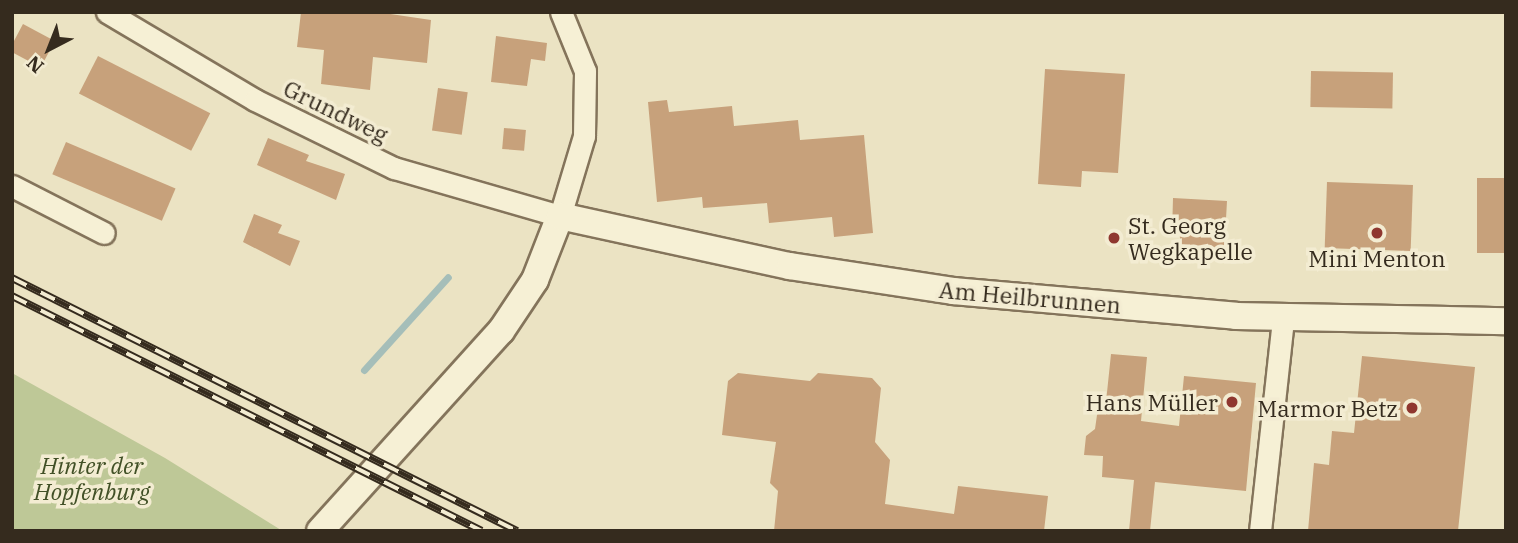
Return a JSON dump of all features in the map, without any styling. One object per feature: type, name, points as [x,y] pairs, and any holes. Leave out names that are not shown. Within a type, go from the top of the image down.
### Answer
[{"type":"street","name":"Grundweg","points":[[107,12],[255,100],[394,168],[560,216]]},
{"type":"street","points":[[326,529],[501,331],[535,280],[560,216],[584,123],[584,71],[561,12]]},
{"type":"street","points":[[12,186],[104,233]]},
{"type":"street","name":"Am Heilbrunnen","points":[[560,216],[634,235],[867,279],[969,292],[1283,318],[1506,321]]},
{"type":"street","points":[[1260,531],[1283,318]]},
{"type":"green space","name":"Hinter der Hopfenburg","points":[[12,373],[165,458],[281,530],[12,531]]},
{"type":"building","points":[[301,12],[377,12],[431,20],[427,63],[373,57],[370,90],[321,84],[324,50],[297,47]]},
{"type":"building","points":[[23,24],[55,41],[41,67],[12,52],[12,45]]},
{"type":"building","points":[[496,36],[547,43],[545,61],[531,59],[527,86],[491,82]]},
{"type":"building","points":[[98,56],[210,113],[191,151],[79,93]]},
{"type":"building","points":[[1045,69],[1125,74],[1118,173],[1082,171],[1081,187],[1038,184]]},
{"type":"building","points":[[1311,71],[1393,72],[1392,108],[1310,107]]},
{"type":"building","points":[[438,88],[468,92],[462,135],[432,131]]},
{"type":"building","points":[[667,100],[669,112],[732,106],[734,126],[798,120],[800,140],[864,135],[873,233],[834,237],[832,217],[769,223],[767,203],[703,208],[702,197],[657,202],[648,102]]},
{"type":"building","points":[[504,128],[526,130],[524,151],[502,149]]},
{"type":"building","points":[[268,138],[309,155],[306,161],[345,174],[336,200],[257,165]]},
{"type":"building","points":[[66,142],[176,188],[162,221],[52,174]]},
{"type":"building","points":[[1477,178],[1506,178],[1506,253],[1477,253]]},
{"type":"building","points":[[1327,182],[1413,185],[1411,251],[1325,248]]},
{"type":"building","points":[[1173,198],[1227,201],[1224,255],[1188,253],[1188,245],[1180,244],[1180,235],[1172,234]]},
{"type":"building","points":[[254,214],[282,225],[278,233],[300,241],[290,266],[243,242]]},
{"type":"building","points":[[1111,354],[1147,357],[1141,421],[1179,426],[1184,376],[1256,383],[1246,491],[1155,482],[1150,531],[1129,531],[1134,480],[1102,477],[1103,456],[1084,455],[1086,436],[1095,429],[1097,415],[1106,402]]},
{"type":"building","points":[[1362,356],[1475,367],[1458,531],[1308,531],[1314,463],[1329,465],[1332,431],[1354,433]]},
{"type":"building","points":[[738,373],[810,381],[818,373],[872,378],[881,388],[875,442],[890,460],[885,504],[954,514],[958,486],[1048,496],[1044,531],[774,531],[778,491],[770,483],[776,442],[722,435],[728,381]]},
{"type":"waterway","points":[[364,370],[448,277]]},
{"type":"railway","points":[[12,278],[517,531]]},
{"type":"railway","points":[[12,296],[482,531]]},
{"type":"place","name":"Mini Menton","points":[[1377,233]]},
{"type":"place","name":"St. Georg Wegkapelle","points":[[1114,238]]},
{"type":"place","name":"Hans Müller","points":[[1232,402]]},
{"type":"place","name":"Marmor Betz","points":[[1412,408]]}]
